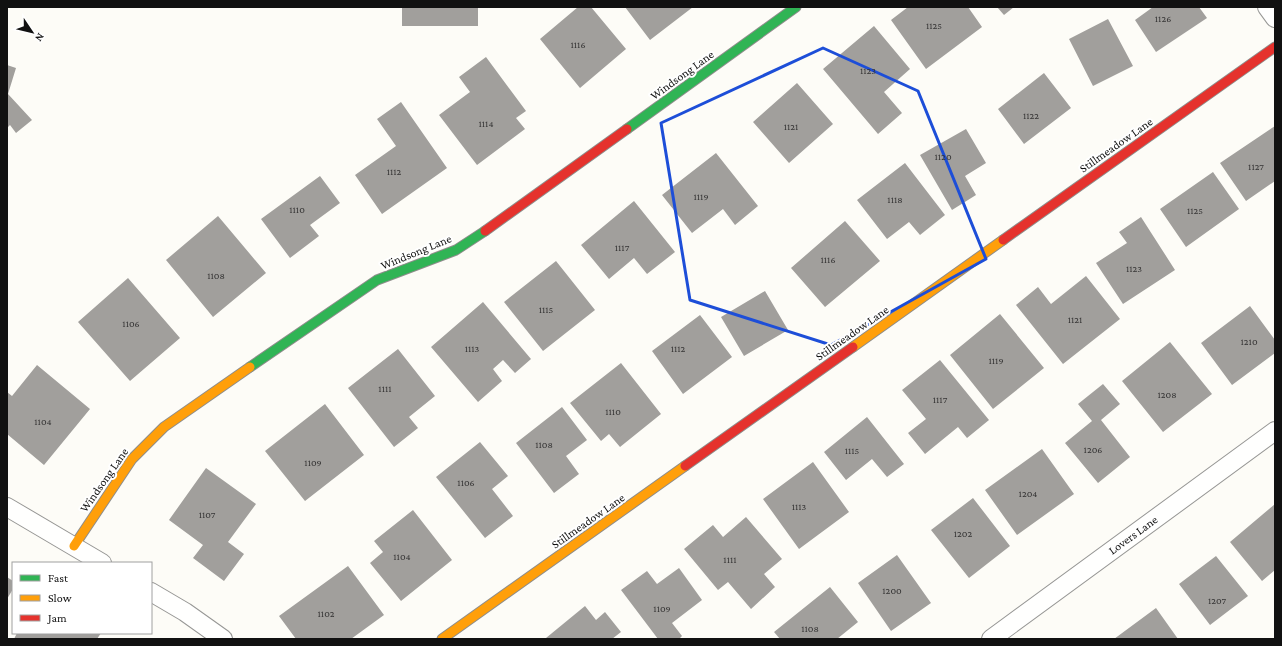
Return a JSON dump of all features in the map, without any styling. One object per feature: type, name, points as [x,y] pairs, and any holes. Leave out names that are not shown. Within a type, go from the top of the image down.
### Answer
[{"type":"street","name":"Windsong Lane","points":[[74,546],[132,459],[164,427],[181,414],[377,280],[395,272],[449,254],[466,244],[796,7]]},
{"type":"street","points":[[1267,7],[1275,18]]},
{"type":"street","name":"Stillmeadow Lane","points":[[442,639],[1275,47]]},
{"type":"street","name":"Lovers Lane","points":[[991,639],[1275,431]]},
{"type":"street","points":[[7,507],[100,562]]},
{"type":"street","points":[[152,593],[185,612],[224,639]]},
{"type":"highlighted area","points":[[823,48],[918,91],[986,259],[831,345],[690,300],[661,123]]},
{"type":"building","points":[[402,7],[478,7],[478,26],[402,26]]},
{"type":"building","points":[[578,7],[591,7],[626,49],[580,88],[540,39]]},
{"type":"building","points":[[625,7],[693,7],[650,40]]},
{"type":"building","points":[[908,7],[968,7],[982,27],[926,69],[891,20]]},
{"type":"building","points":[[997,7],[1014,7],[1004,15]]},
{"type":"building","points":[[1153,7],[1199,7],[1207,18],[1156,52],[1135,20]]},
{"type":"building","points":[[1108,19],[1133,66],[1093,86],[1069,39]]},
{"type":"building","points":[[874,26],[910,69],[884,92],[902,113],[878,134],[823,69]]},
{"type":"building","points":[[486,57],[526,111],[516,118],[525,129],[477,165],[439,115],[470,92],[459,77]]},
{"type":"building","points":[[7,65],[16,68],[8,94],[32,120],[16,133],[10,125],[7,128]]},
{"type":"building","points":[[1044,73],[1071,108],[1024,144],[998,109]]},
{"type":"building","points":[[797,83],[833,124],[789,163],[753,122]]},
{"type":"building","points":[[401,102],[447,168],[382,214],[355,175],[396,146],[377,119]]},
{"type":"building","points":[[1275,126],[1275,181],[1246,201],[1220,163]]},
{"type":"building","points":[[966,129],[986,163],[965,176],[976,195],[952,210],[920,155]]},
{"type":"building","points":[[716,153],[758,206],[735,225],[723,209],[692,233],[662,195]]},
{"type":"building","points":[[905,163],[945,215],[920,235],[909,222],[887,239],[857,200]]},
{"type":"building","points":[[1213,172],[1239,209],[1186,247],[1160,209]]},
{"type":"building","points":[[320,176],[340,203],[310,225],[319,236],[290,258],[261,219]]},
{"type":"building","points":[[634,201],[675,252],[647,274],[634,258],[609,279],[581,245]]},
{"type":"building","points":[[218,216],[266,273],[213,317],[166,260]]},
{"type":"building","points":[[1141,217],[1175,270],[1123,304],[1096,263],[1127,243],[1119,232]]},
{"type":"building","points":[[845,221],[880,261],[825,307],[791,268]]},
{"type":"building","points":[[556,261],[595,310],[543,351],[504,302]]},
{"type":"building","points":[[1086,276],[1120,319],[1063,364],[1016,305],[1038,287],[1051,304]]},
{"type":"building","points":[[128,278],[180,338],[130,381],[78,322]]},
{"type":"building","points":[[765,291],[788,330],[744,356],[721,317]]},
{"type":"building","points":[[483,302],[531,359],[515,373],[503,360],[493,369],[502,381],[478,402],[431,347]]},
{"type":"building","points":[[1250,306],[1275,340],[1275,353],[1232,385],[1201,343]]},
{"type":"building","points":[[1000,314],[1044,368],[993,409],[950,355]]},
{"type":"building","points":[[700,315],[732,357],[683,394],[652,351]]},
{"type":"building","points":[[1170,342],[1212,394],[1163,432],[1122,381]]},
{"type":"building","points":[[398,349],[435,396],[409,417],[418,428],[394,447],[348,388]]},
{"type":"building","points":[[940,360],[989,420],[967,438],[958,427],[925,454],[908,433],[926,419],[902,390]]},
{"type":"building","points":[[621,363],[661,414],[620,447],[609,434],[601,441],[570,403]]},
{"type":"building","points":[[37,365],[90,409],[44,465],[7,434],[7,392],[12,396]]},
{"type":"building","points":[[1103,384],[1120,404],[1101,420],[1130,457],[1098,483],[1065,443],[1092,421],[1078,404]]},
{"type":"building","points":[[325,404],[364,455],[305,501],[265,451]]},
{"type":"building","points":[[562,407],[587,440],[566,456],[579,474],[554,493],[516,443]]},
{"type":"building","points":[[867,417],[904,464],[887,477],[872,459],[846,480],[824,452]]},
{"type":"building","points":[[480,442],[508,476],[492,489],[513,516],[485,538],[436,477]]},
{"type":"building","points":[[1042,449],[1074,494],[1017,535],[985,490]]},
{"type":"building","points":[[813,462],[849,512],[799,549],[763,499]]},
{"type":"building","points":[[206,468],[256,504],[228,542],[244,554],[224,581],[193,558],[203,545],[169,520]]},
{"type":"building","points":[[973,498],[1010,546],[969,578],[931,530]]},
{"type":"building","points":[[1275,504],[1275,570],[1262,581],[1230,542]]},
{"type":"building","points":[[413,510],[452,560],[401,601],[370,563],[383,552],[374,541]]},
{"type":"building","points":[[746,517],[782,559],[764,574],[775,587],[751,609],[728,582],[718,590],[684,549],[713,525],[723,537]]},
{"type":"building","points":[[897,555],[931,603],[891,631],[858,583]]},
{"type":"building","points":[[1216,556],[1248,596],[1210,625],[1179,584]]},
{"type":"building","points":[[348,566],[384,615],[351,639],[296,639],[279,616]]},
{"type":"building","points":[[679,568],[702,600],[672,623],[682,636],[679,639],[658,639],[621,590],[647,571],[657,584]]},
{"type":"building","points":[[7,577],[12,580],[12,591],[7,599]]},
{"type":"building","points":[[830,587],[858,622],[837,639],[780,639],[774,632]]},
{"type":"building","points":[[585,606],[596,620],[605,612],[621,632],[612,639],[546,638]]},
{"type":"building","points":[[1156,608],[1178,639],[1114,639]]},
{"type":"building","points":[[16,634],[100,634],[97,639],[14,639]]},
{"type":"traffic: fast","points":[[627,129],[796,7]]},
{"type":"traffic: fast","points":[[250,367],[377,280],[456,250],[485,231]]},
{"type":"traffic: slow","points":[[853,347],[1003,240]]},
{"type":"traffic: slow","points":[[74,546],[132,459],[164,427],[250,367]]},
{"type":"traffic: slow","points":[[442,639],[685,466]]},
{"type":"traffic: jam","points":[[1003,240],[1275,47]]},
{"type":"traffic: jam","points":[[485,231],[627,129]]},
{"type":"traffic: jam","points":[[685,466],[853,347]]}]
